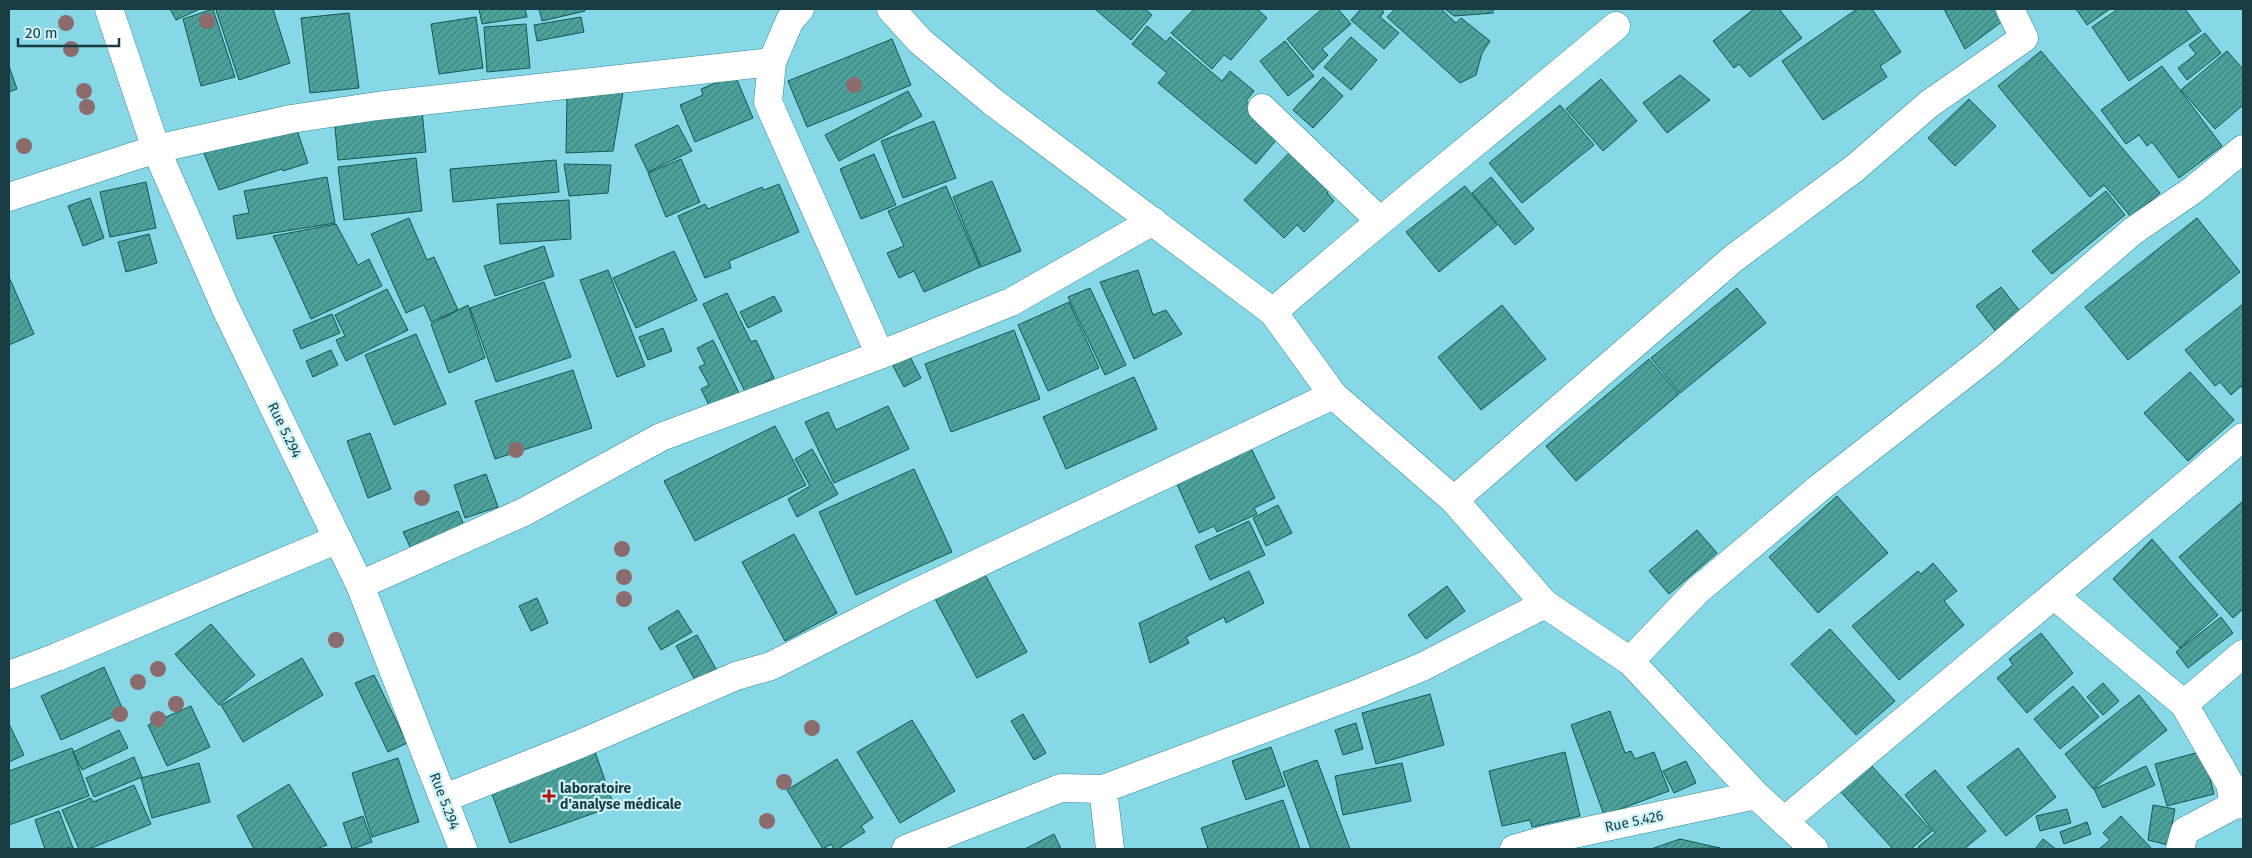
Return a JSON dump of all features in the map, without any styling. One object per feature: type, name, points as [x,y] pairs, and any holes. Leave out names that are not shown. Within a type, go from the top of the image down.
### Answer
[{"type":"street","name":"Rue 5.294","points":[[109,9],[156,149],[226,309],[360,585],[388,660],[445,798],[463,849]]},
{"type":"street","points":[[800,9],[790,20],[772,62],[768,102],[880,355]]},
{"type":"street","points":[[891,9],[920,41],[993,102],[1274,312],[1333,395],[1454,500],[1545,604],[1630,661],[1756,795],[1814,849]]},
{"type":"street","points":[[1454,500],[1734,258],[1855,168],[1929,104],[2024,38],[2010,9]]},
{"type":"street","points":[[1274,312],[1379,220],[1462,155],[1616,26]]},
{"type":"street","points":[[9,197],[156,149],[290,119],[377,106],[772,62]]},
{"type":"street","points":[[1262,108],[1379,220]]},
{"type":"street","points":[[1630,661],[1697,591],[1818,489],[1989,355],[2133,231],[2193,190],[2243,149]]},
{"type":"street","points":[[360,585],[524,512],[661,437],[880,355],[1011,302],[1153,221]]},
{"type":"street","points":[[445,798],[580,744],[736,676],[771,666],[916,593],[1333,395]]},
{"type":"street","points":[[1784,821],[2243,437]]},
{"type":"street","points":[[9,675],[57,657],[338,539]]},
{"type":"street","points":[[2055,596],[2184,704],[2230,784],[2239,805],[2185,831],[2180,849]]},
{"type":"street","points":[[906,849],[1061,788],[1103,789],[1377,686],[1422,666],[1545,604]]},
{"type":"street","points":[[2184,704],[2243,654]]},
{"type":"street","points":[[1103,789],[1110,849]]},
{"type":"street","name":"Rue 5.426","points":[[1514,849],[1545,840],[1756,795]]},
{"type":"building","points":[[170,9],[200,9],[176,20]]},
{"type":"building","points":[[213,9],[235,77],[201,86],[183,19]]},
{"type":"building","points":[[273,9],[290,63],[239,80],[216,10]]},
{"type":"building","points":[[479,9],[525,9],[527,17],[482,24]]},
{"type":"building","points":[[539,9],[584,9],[585,11],[542,21]]},
{"type":"building","points":[[1095,9],[1145,9],[1152,15],[1131,40]]},
{"type":"building","points":[[1194,9],[1257,9],[1267,18],[1231,60],[1224,55],[1212,69],[1171,33]]},
{"type":"building","points":[[1322,9],[1338,9],[1351,24],[1322,49],[1328,55],[1313,70],[1287,39]]},
{"type":"building","points":[[1361,9],[1380,9],[1384,12],[1380,17],[1399,33],[1384,49],[1351,20]]},
{"type":"building","points":[[1395,9],[1441,9],[1456,23],[1461,18],[1490,41],[1482,53],[1476,75],[1460,83],[1387,17]]},
{"type":"building","points":[[1445,9],[1493,9],[1493,13],[1454,16]]},
{"type":"building","points":[[1754,9],[1779,9],[1802,38],[1750,77],[1739,64],[1734,68],[1713,41]]},
{"type":"building","points":[[1857,9],[1872,9],[1901,52],[1880,66],[1887,77],[1823,120],[1782,61]]},
{"type":"building","points":[[1944,9],[1998,9],[2003,21],[1965,49]]},
{"type":"building","points":[[2076,9],[2110,9],[2087,25]]},
{"type":"building","points":[[2118,9],[2185,9],[2201,31],[2129,81],[2092,27]]},
{"type":"building","points":[[349,13],[359,88],[310,93],[301,18]]},
{"type":"building","points":[[476,17],[483,68],[439,74],[431,24]]},
{"type":"building","points":[[581,17],[584,32],[537,41],[534,25]]},
{"type":"building","points":[[526,24],[530,68],[487,72],[484,27]]},
{"type":"building","points":[[1147,26],[1166,42],[1170,37],[1222,81],[1230,71],[1254,91],[1246,101],[1283,132],[1256,164],[1158,83],[1167,73],[1132,44]]},
{"type":"building","points":[[2205,33],[2221,53],[2187,80],[2178,68],[2196,54],[2189,45]]},
{"type":"building","points":[[1351,37],[1377,60],[1351,90],[1324,67]]},
{"type":"building","points":[[892,39],[911,85],[807,127],[788,81]]},
{"type":"building","points":[[1285,41],[1314,76],[1288,96],[1260,61]]},
{"type":"building","points":[[2041,51],[2160,193],[2131,217],[2104,185],[2090,197],[1998,86]]},
{"type":"building","points":[[2227,51],[2243,69],[2243,105],[2215,129],[2181,90]]},
{"type":"building","points":[[9,66],[17,89],[9,92]]},
{"type":"building","points":[[2162,66],[2222,146],[2179,178],[2152,142],[2147,146],[2139,135],[2126,144],[2101,110]]},
{"type":"building","points":[[735,75],[753,118],[695,142],[680,105],[703,95],[701,89]]},
{"type":"building","points":[[1680,75],[1710,100],[1667,133],[1643,103]]},
{"type":"building","points":[[1323,77],[1343,96],[1313,128],[1293,110]]},
{"type":"building","points":[[1601,79],[1637,121],[1603,151],[1566,109]]},
{"type":"building","points":[[908,91],[922,116],[839,161],[825,135]]},
{"type":"building","points":[[623,92],[613,151],[566,153],[567,97]]},
{"type":"building","points":[[1969,99],[1996,126],[1955,166],[1928,138]]},
{"type":"building","points":[[1560,105],[1594,145],[1522,203],[1489,163]]},
{"type":"building","points":[[422,110],[426,152],[338,160],[334,117]]},
{"type":"building","points":[[934,121],[956,178],[903,198],[881,141]]},
{"type":"building","points":[[295,124],[308,163],[283,171],[282,169],[219,190],[203,151]]},
{"type":"building","points":[[678,125],[692,151],[648,172],[635,145]]},
{"type":"building","points":[[1293,149],[1333,187],[1327,193],[1334,201],[1304,232],[1297,225],[1284,238],[1244,200]]},
{"type":"building","points":[[874,154],[896,205],[861,219],[840,169]]},
{"type":"building","points":[[416,158],[422,211],[344,220],[338,167]]},
{"type":"building","points":[[681,159],[700,202],[666,217],[648,173]]},
{"type":"building","points":[[556,160],[559,192],[453,202],[450,169]]},
{"type":"building","points":[[564,164],[611,165],[608,193],[569,196]]},
{"type":"building","points":[[327,177],[335,223],[237,239],[233,216],[249,213],[244,191]]},
{"type":"building","points":[[1491,177],[1534,229],[1515,245],[1472,193]]},
{"type":"building","points":[[992,181],[1021,251],[981,267],[953,197]]},
{"type":"building","points":[[146,182],[156,228],[110,237],[100,192]]},
{"type":"building","points":[[779,184],[799,232],[729,261],[731,268],[705,278],[678,216],[705,204],[708,209],[762,187],[764,190]]},
{"type":"building","points":[[946,186],[980,267],[924,292],[914,271],[899,278],[887,253],[904,246],[888,211]]},
{"type":"building","points":[[1465,186],[1497,225],[1439,272],[1406,232]]},
{"type":"building","points":[[2106,191],[2125,215],[2052,274],[2032,251]]},
{"type":"building","points":[[90,198],[104,238],[83,246],[68,206]]},
{"type":"building","points":[[569,200],[571,239],[500,244],[497,204]]},
{"type":"building","points":[[409,218],[427,260],[434,257],[458,310],[431,322],[424,305],[406,313],[371,234]]},
{"type":"building","points":[[2197,218],[2240,272],[2128,360],[2085,307]]},
{"type":"building","points":[[336,224],[358,265],[369,259],[382,286],[311,319],[273,236]]},
{"type":"building","points":[[149,234],[157,263],[126,272],[118,242]]},
{"type":"building","points":[[544,246],[554,276],[495,296],[484,266]]},
{"type":"building","points":[[674,251],[697,300],[636,328],[613,278]]},
{"type":"building","points":[[608,270],[645,366],[617,377],[580,280]]},
{"type":"building","points":[[1138,270],[1153,315],[1166,310],[1182,334],[1134,359],[1100,282]]},
{"type":"building","points":[[9,277],[34,334],[9,345]]},
{"type":"building","points":[[544,282],[571,357],[496,382],[470,308]]},
{"type":"building","points":[[2001,287],[2022,314],[1997,333],[1976,306]]},
{"type":"building","points":[[1090,288],[1126,365],[1105,375],[1068,297]]},
{"type":"building","points":[[1737,288],[1766,323],[1680,393],[1651,358]]},
{"type":"building","points":[[387,289],[408,330],[346,361],[336,340],[345,336],[335,315]]},
{"type":"building","points":[[727,293],[751,342],[756,340],[774,378],[745,392],[703,304]]},
{"type":"building","points":[[774,296],[782,311],[748,328],[740,312]]},
{"type":"building","points":[[1069,302],[1099,368],[1048,391],[1018,325]]},
{"type":"building","points":[[2243,304],[2243,389],[2241,386],[2231,395],[2220,382],[2215,386],[2185,350]]},
{"type":"building","points":[[468,305],[485,358],[449,373],[431,324]]},
{"type":"building","points":[[1502,305],[1546,359],[1481,410],[1438,357]]},
{"type":"building","points":[[332,314],[340,333],[301,349],[293,330]]},
{"type":"building","points":[[663,328],[672,351],[648,360],[639,337]]},
{"type":"building","points":[[1014,330],[1040,399],[951,432],[925,364]]},
{"type":"building","points":[[416,334],[446,404],[394,425],[365,355]]},
{"type":"building","points":[[713,340],[741,397],[712,411],[701,389],[709,385],[699,367],[705,364],[697,348]]},
{"type":"building","points":[[331,350],[338,365],[313,377],[306,361]]},
{"type":"building","points":[[908,353],[921,378],[904,387],[891,362]]},
{"type":"building","points":[[1649,359],[1679,394],[1576,481],[1546,446]]},
{"type":"building","points":[[573,370],[592,428],[495,459],[475,401]]},
{"type":"building","points":[[2190,372],[2234,420],[2188,461],[2144,413]]},
{"type":"building","points":[[1134,377],[1157,429],[1066,469],[1043,417]]},
{"type":"building","points":[[888,406],[909,449],[834,483],[805,422],[828,412],[836,430]]},
{"type":"building","points":[[775,426],[806,485],[695,541],[664,481]]},
{"type":"building","points":[[370,433],[391,489],[368,498],[347,441]]},
{"type":"building","points":[[1251,448],[1275,498],[1254,508],[1257,514],[1217,532],[1214,526],[1199,533],[1176,482]]},
{"type":"building","points":[[812,449],[838,494],[797,517],[788,499],[810,486],[795,459]]},
{"type":"building","points":[[914,469],[952,552],[856,595],[819,512]]},
{"type":"building","points":[[486,474],[498,507],[465,518],[454,485]]},
{"type":"building","points":[[1837,496],[1888,553],[1818,613],[1769,557]]},
{"type":"building","points":[[2243,501],[2243,609],[2233,618],[2179,557]]},
{"type":"building","points":[[1278,505],[1292,533],[1266,546],[1253,518]]},
{"type":"building","points":[[458,511],[466,530],[412,551],[403,532]]},
{"type":"building","points":[[1249,521],[1265,555],[1210,580],[1195,546]]},
{"type":"building","points":[[1697,530],[1717,553],[1669,594],[1649,571]]},
{"type":"building","points":[[794,534],[837,613],[785,641],[742,562]]},
{"type":"building","points":[[2152,539],[2218,615],[2180,648],[2113,579]]},
{"type":"building","points":[[1933,563],[1957,591],[1944,601],[1964,625],[1899,680],[1852,626],[1918,571],[1921,574]]},
{"type":"building","points":[[982,569],[1027,652],[977,678],[933,595]]},
{"type":"building","points":[[1249,571],[1264,603],[1226,623],[1224,617],[1186,637],[1189,643],[1150,663],[1139,623]]},
{"type":"building","points":[[1447,586],[1465,611],[1426,639],[1408,615]]},
{"type":"building","points":[[537,598],[548,623],[531,631],[519,606]]},
{"type":"building","points":[[678,610],[692,632],[661,650],[648,628]]},
{"type":"building","points":[[2221,617],[2233,633],[2188,668],[2176,652]]},
{"type":"building","points":[[211,624],[255,675],[219,705],[175,654]]},
{"type":"building","points":[[1830,629],[1895,701],[1856,735],[1791,664]]},
{"type":"building","points":[[2041,633],[2073,673],[2027,713],[1997,678],[2013,665],[2009,659]]},
{"type":"building","points":[[697,635],[716,669],[695,680],[676,646]]},
{"type":"building","points":[[302,658],[323,695],[243,742],[221,705]]},
{"type":"building","points":[[104,667],[124,712],[61,740],[41,696]]},
{"type":"building","points":[[374,675],[407,743],[388,752],[355,683]]},
{"type":"building","points":[[2103,683],[2119,701],[2103,715],[2087,697]]},
{"type":"building","points":[[2073,686],[2099,717],[2060,749],[2034,719]]},
{"type":"building","points":[[1430,694],[1444,745],[1376,764],[1362,713]]},
{"type":"building","points":[[2139,695],[2167,730],[2093,789],[2065,754]]},
{"type":"building","points":[[191,706],[210,747],[167,766],[148,725]]},
{"type":"building","points":[[1610,711],[1625,753],[1631,751],[1635,759],[1654,752],[1669,791],[1604,815],[1571,725]]},
{"type":"building","points":[[1023,714],[1046,753],[1034,760],[1011,721]]},
{"type":"building","points":[[912,720],[955,791],[900,823],[857,752]]},
{"type":"building","points":[[1356,723],[1363,749],[1343,755],[1335,730]]},
{"type":"building","points":[[9,724],[24,755],[9,762]]},
{"type":"building","points":[[119,730],[128,748],[82,770],[73,752]]},
{"type":"building","points":[[1271,747],[1285,786],[1246,800],[1232,761]]},
{"type":"building","points":[[72,748],[89,796],[9,825],[9,771]]},
{"type":"building","points":[[2018,748],[2056,797],[2006,836],[1967,787]]},
{"type":"building","points":[[594,749],[614,806],[510,843],[489,786]]},
{"type":"building","points":[[2203,751],[2214,794],[2167,806],[2155,764]]},
{"type":"building","points":[[1565,752],[1580,816],[1532,827],[1530,820],[1502,826],[1489,771]]},
{"type":"building","points":[[134,757],[142,777],[94,797],[86,778]]},
{"type":"building","points":[[398,758],[419,822],[372,837],[352,773]]},
{"type":"building","points":[[837,759],[873,818],[861,826],[865,832],[838,849],[834,849],[831,844],[823,849],[787,790]]},
{"type":"building","points":[[1317,760],[1350,849],[1311,849],[1283,772]]},
{"type":"building","points":[[1686,761],[1696,783],[1674,793],[1663,771]]},
{"type":"building","points":[[1868,762],[1932,831],[1911,849],[1893,849],[1838,789]]},
{"type":"building","points":[[199,763],[210,802],[152,818],[141,778]]},
{"type":"building","points":[[1402,763],[1411,801],[1343,815],[1335,776]]},
{"type":"building","points":[[2146,766],[2155,785],[2103,808],[2094,789]]},
{"type":"building","points":[[1935,770],[1986,831],[1964,849],[1920,849],[1918,847],[1935,833],[1905,795]]},
{"type":"building","points":[[289,784],[327,845],[316,849],[254,849],[237,816]]},
{"type":"building","points":[[134,785],[151,824],[89,849],[79,849],[62,810],[91,798],[93,802]]},
{"type":"building","points":[[1283,800],[1300,849],[1208,849],[1201,828]]},
{"type":"building","points":[[2153,805],[2175,809],[2168,845],[2148,840]]},
{"type":"building","points":[[2067,809],[2071,823],[2040,831],[2036,816]]},
{"type":"building","points":[[59,811],[73,848],[45,849],[35,820]]},
{"type":"building","points":[[363,816],[372,842],[352,849],[343,823]]},
{"type":"building","points":[[2121,816],[2152,849],[2099,849],[2110,840],[2103,833]]},
{"type":"building","points":[[2087,822],[2091,834],[2064,844],[2060,832]]},
{"type":"building","points":[[1054,834],[1061,849],[1025,849]]},
{"type":"building","points":[[1680,839],[1720,848],[1651,849]]},
{"type":"building","points":[[2043,839],[2056,849],[2035,849]]},
{"type":"place","name":"laboratoire d'analyse médicale","points":[[549,796]]}]
